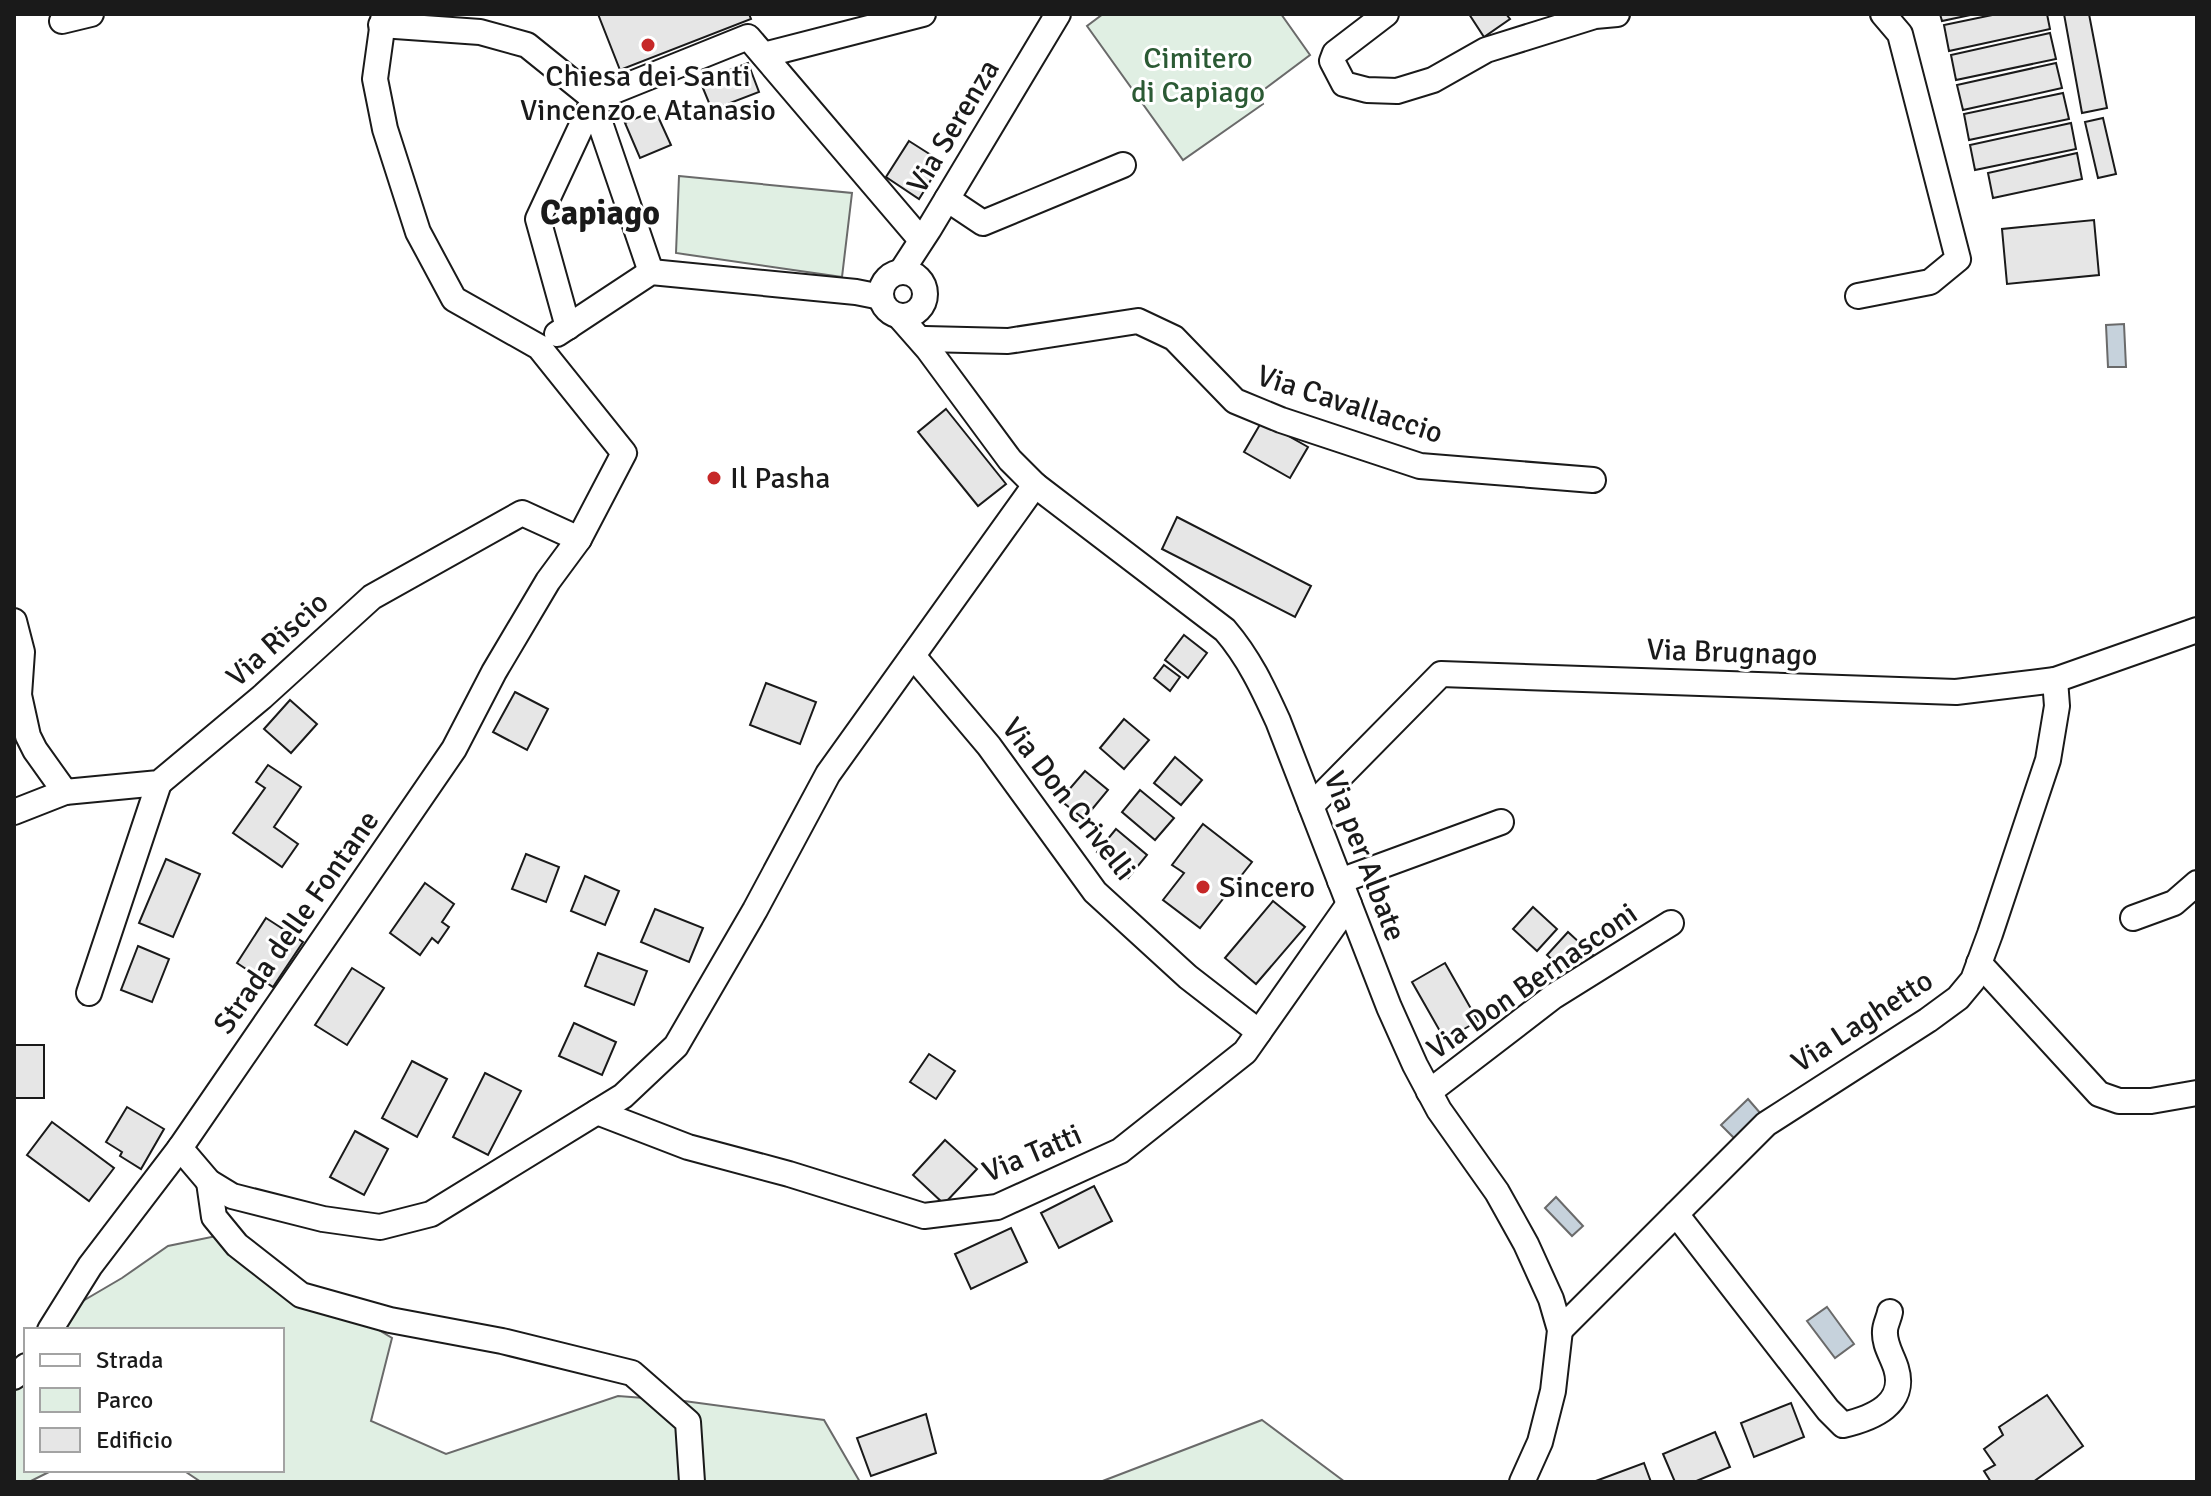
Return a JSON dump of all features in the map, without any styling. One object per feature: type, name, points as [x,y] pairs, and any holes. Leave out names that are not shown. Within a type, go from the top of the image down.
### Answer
[{"type":"street","points":[[62,21],[91,14]]},
{"type":"street","points":[[568,327],[538,219],[594,99],[756,46],[923,14]]},
{"type":"street","name":"Via Serenza","points":[[910,276],[925,235],[1058,14]]},
{"type":"street","points":[[1386,14],[1335,53],[1332,61],[1344,84],[1367,90],[1397,91],[1433,80],[1486,50],[1595,16],[1617,14]]},
{"type":"street","points":[[1858,296],[1930,282],[1958,259],[1900,34],[1883,14]]},
{"type":"street","points":[[651,272],[594,99],[527,45],[480,32],[382,19],[375,79],[385,129],[418,232],[454,299],[539,347],[651,272],[881,297]]},
{"type":"street","points":[[756,46],[925,235]]},
{"type":"street","points":[[947,199],[983,223],[1123,165]]},
{"type":"street","points":[[910,276],[925,295],[909,312],[887,309],[881,297],[883,285],[888,278],[910,276]]},
{"type":"street","name":"Via per Albate","points":[[909,312],[927,344],[1010,460],[1035,485],[1225,630],[1258,677],[1415,1065],[1468,1153],[1505,1205],[1551,1299],[1560,1330],[1553,1391],[1540,1442],[1522,1482]]},
{"type":"street","name":"Via Cavallaccio","points":[[927,344],[1008,341],[1138,321],[1174,338],[1235,401],[1281,420],[1420,466],[1593,480]]},
{"type":"street","name":"Strada delle Fontane","points":[[51,1328],[90,1266],[180,1148],[454,749],[540,594],[579,539],[624,453],[539,347]]},
{"type":"street","points":[[180,1148],[209,1182],[232,1196],[323,1219],[380,1227],[431,1214],[623,1096],[676,1046],[755,910],[828,774],[1035,485]]},
{"type":"street","name":"Via Riscio","points":[[159,783],[262,697],[372,597],[522,513],[579,539]]},
{"type":"street","points":[[14,621],[22,652],[19,695],[28,736],[65,792]]},
{"type":"street","name":"Via Brugnago","points":[[1311,806],[1441,674],[1956,692],[2055,680],[2197,630]]},
{"type":"street","points":[[2158,644],[2197,647]]},
{"type":"street","name":"Via Don Crivelli","points":[[913,656],[989,746],[1095,892],[1188,977],[1259,1032]]},
{"type":"street","name":"Via Laghetto","points":[[1560,1330],[1766,1124],[1928,1020],[1958,998],[1973,980],[2048,760],[2057,706],[2055,680]]},
{"type":"street","points":[[14,812],[65,792],[159,783],[89,993]]},
{"type":"street","points":[[14,828],[117,787]]},
{"type":"street","points":[[1344,892],[1501,822]]},
{"type":"street","points":[[2133,918],[2174,903],[2197,883]]},
{"type":"street","name":"Via Tatti","points":[[597,1112],[688,1147],[789,1174],[924,1216],[997,1207],[1120,1151],[1245,1052],[1344,892]]},
{"type":"street","name":"Via Don Bernasconi","points":[[1429,1092],[1554,996],[1671,923]]},
{"type":"street","points":[[1979,963],[2099,1094],[2119,1101],[2140,1101],[2197,1093]]},
{"type":"street","points":[[209,1182],[214,1217],[237,1245],[301,1295],[390,1320],[502,1341],[632,1373],[688,1422],[692,1482]]},
{"type":"street","points":[[1676,1214],[1828,1410],[1843,1425],[1858,1422],[1887,1408],[1899,1387],[1897,1368],[1886,1344],[1885,1330],[1890,1312]]},
{"type":"green space","name":"Cimitero di Capiago","points":[[1103,14],[1281,14],[1310,55],[1258,94],[1263,104],[1183,160],[1087,26]]},
{"type":"green space","points":[[679,176],[852,193],[842,277],[676,253]]},
{"type":"green space","points":[[221,1235],[392,1338],[371,1421],[446,1454],[618,1396],[684,1401],[824,1420],[860,1482],[201,1482],[186,1472],[284,1472],[284,1328],[50,1328],[59,1315],[122,1278],[168,1246]]},
{"type":"green space","points":[[24,1365],[24,1472],[49,1472],[29,1482],[14,1482],[14,1371]]},
{"type":"green space","points":[[1262,1420],[1345,1482],[1100,1482]]},
{"type":"shaded area","points":[[2124,324],[2126,367],[2108,367],[2106,325]]},
{"type":"shaded area","points":[[1748,1099],[1761,1114],[1735,1139],[1721,1125]]},
{"type":"shaded area","points":[[1556,1197],[1583,1226],[1572,1236],[1545,1208]]},
{"type":"shaded area","points":[[1827,1307],[1854,1344],[1835,1358],[1807,1321]]},
{"type":"building","name":"Chiesa dei Santi Vincenzo e Atanasio","points":[[598,14],[749,14],[751,19],[620,70]]},
{"type":"building","points":[[1469,14],[1506,14],[1510,19],[1484,37]]},
{"type":"building","points":[[1940,14],[1975,14],[1942,21]]},
{"type":"building","points":[[1997,14],[2047,14],[2050,29],[1949,51],[1944,25]]},
{"type":"building","points":[[2064,14],[2089,14],[2107,108],[2082,113]]},
{"type":"building","points":[[2050,33],[2056,59],[1956,80],[1951,55]]},
{"type":"building","points":[[748,63],[759,92],[712,110],[700,81]]},
{"type":"building","points":[[2056,63],[2062,88],[1963,110],[1957,85]]},
{"type":"building","points":[[2063,93],[2069,119],[1969,140],[1964,114]]},
{"type":"building","points":[[655,110],[671,145],[640,158],[625,123]]},
{"type":"building","points":[[2103,118],[2116,174],[2098,178],[2085,122]]},
{"type":"building","points":[[2071,123],[2076,149],[1975,170],[1970,145]]},
{"type":"building","points":[[909,141],[942,162],[919,199],[886,177]]},
{"type":"building","points":[[2077,153],[2082,179],[1993,198],[1988,173]]},
{"type":"building","points":[[2094,220],[2099,275],[2007,284],[2002,229]]},
{"type":"building","points":[[946,409],[1006,484],[978,506],[918,432]]},
{"type":"building","points":[[1262,421],[1308,447],[1290,478],[1244,452]]},
{"type":"building","points":[[1177,517],[1311,586],[1295,617],[1162,549]]},
{"type":"building","points":[[1184,635],[1207,653],[1188,678],[1165,660]]},
{"type":"building","points":[[1164,665],[1180,677],[1170,691],[1154,678]]},
{"type":"building","points":[[766,683],[816,702],[800,744],[750,725]]},
{"type":"building","points":[[515,692],[548,709],[527,750],[493,732]]},
{"type":"building","points":[[290,700],[317,724],[291,753],[264,729]]},
{"type":"building","points":[[1124,719],[1149,740],[1124,769],[1100,748]]},
{"type":"building","points":[[1175,757],[1202,780],[1181,805],[1154,783]]},
{"type":"building","points":[[268,765],[301,787],[274,827],[298,844],[282,867],[233,833],[265,788],[256,782]]},
{"type":"building","points":[[1085,771],[1108,790],[1084,819],[1060,800]]},
{"type":"building","points":[[1140,790],[1174,818],[1155,840],[1122,812]]},
{"type":"building","name":"Sincero","points":[[1203,824],[1252,862],[1200,928],[1163,900],[1184,873],[1172,865]]},
{"type":"building","points":[[1116,829],[1147,855],[1128,878],[1097,852]]},
{"type":"building","points":[[526,854],[559,867],[546,902],[512,889]]},
{"type":"building","points":[[166,859],[200,874],[173,937],[139,923]]},
{"type":"building","points":[[585,876],[619,891],[605,925],[571,911]]},
{"type":"building","points":[[425,883],[454,904],[442,922],[449,927],[438,943],[432,938],[420,955],[390,933]]},
{"type":"building","points":[[1273,901],[1305,927],[1256,984],[1225,958]]},
{"type":"building","points":[[1533,907],[1557,929],[1537,951],[1513,929]]},
{"type":"building","points":[[655,909],[703,928],[689,962],[641,942]]},
{"type":"building","points":[[266,918],[303,942],[273,987],[237,963]]},
{"type":"building","points":[[1568,932],[1593,955],[1572,978],[1547,955]]},
{"type":"building","points":[[138,946],[169,959],[152,1002],[121,990]]},
{"type":"building","points":[[598,953],[647,971],[634,1005],[585,986]]},
{"type":"building","points":[[1445,963],[1478,1021],[1445,1040],[1412,982]]},
{"type":"building","points":[[352,968],[384,988],[347,1045],[315,1025]]},
{"type":"building","points":[[574,1023],[616,1042],[602,1075],[559,1056]]},
{"type":"building","points":[[14,1045],[44,1045],[44,1098],[14,1098]]},
{"type":"building","points":[[929,1054],[955,1071],[936,1099],[910,1082]]},
{"type":"building","points":[[412,1061],[447,1079],[417,1137],[382,1118]]},
{"type":"building","points":[[485,1073],[521,1091],[488,1155],[453,1137]]},
{"type":"building","points":[[127,1107],[164,1129],[141,1169],[120,1156],[122,1152],[106,1142]]},
{"type":"building","points":[[52,1122],[114,1168],[89,1201],[27,1155]]},
{"type":"building","points":[[355,1131],[388,1149],[364,1195],[330,1177]]},
{"type":"building","points":[[945,1140],[977,1169],[944,1204],[913,1175]]},
{"type":"building","points":[[1094,1186],[1112,1221],[1059,1248],[1041,1213]]},
{"type":"building","points":[[1011,1228],[1027,1262],[971,1289],[955,1254]]},
{"type":"building","points":[[2047,1395],[2083,1446],[2033,1482],[1991,1482],[1984,1471],[1995,1465],[1984,1449],[2003,1435],[1999,1427]]},
{"type":"building","points":[[1791,1403],[1804,1437],[1754,1457],[1741,1423]]},
{"type":"building","points":[[926,1414],[936,1453],[871,1476],[857,1438]]},
{"type":"building","points":[[1715,1432],[1730,1467],[1694,1482],[1675,1482],[1663,1454]]},
{"type":"building","points":[[1644,1463],[1651,1482],[1593,1482]]},
{"type":"place","name":"Chiesa dei Santi Vincenzo e Atanasio","points":[[648,45]]},
{"type":"place","name":"Il Pasha","points":[[714,478]]},
{"type":"place","name":"Sincero","points":[[1203,887]]},
{"type":"district","name":"Capiago","points":[[600,212]]}]
